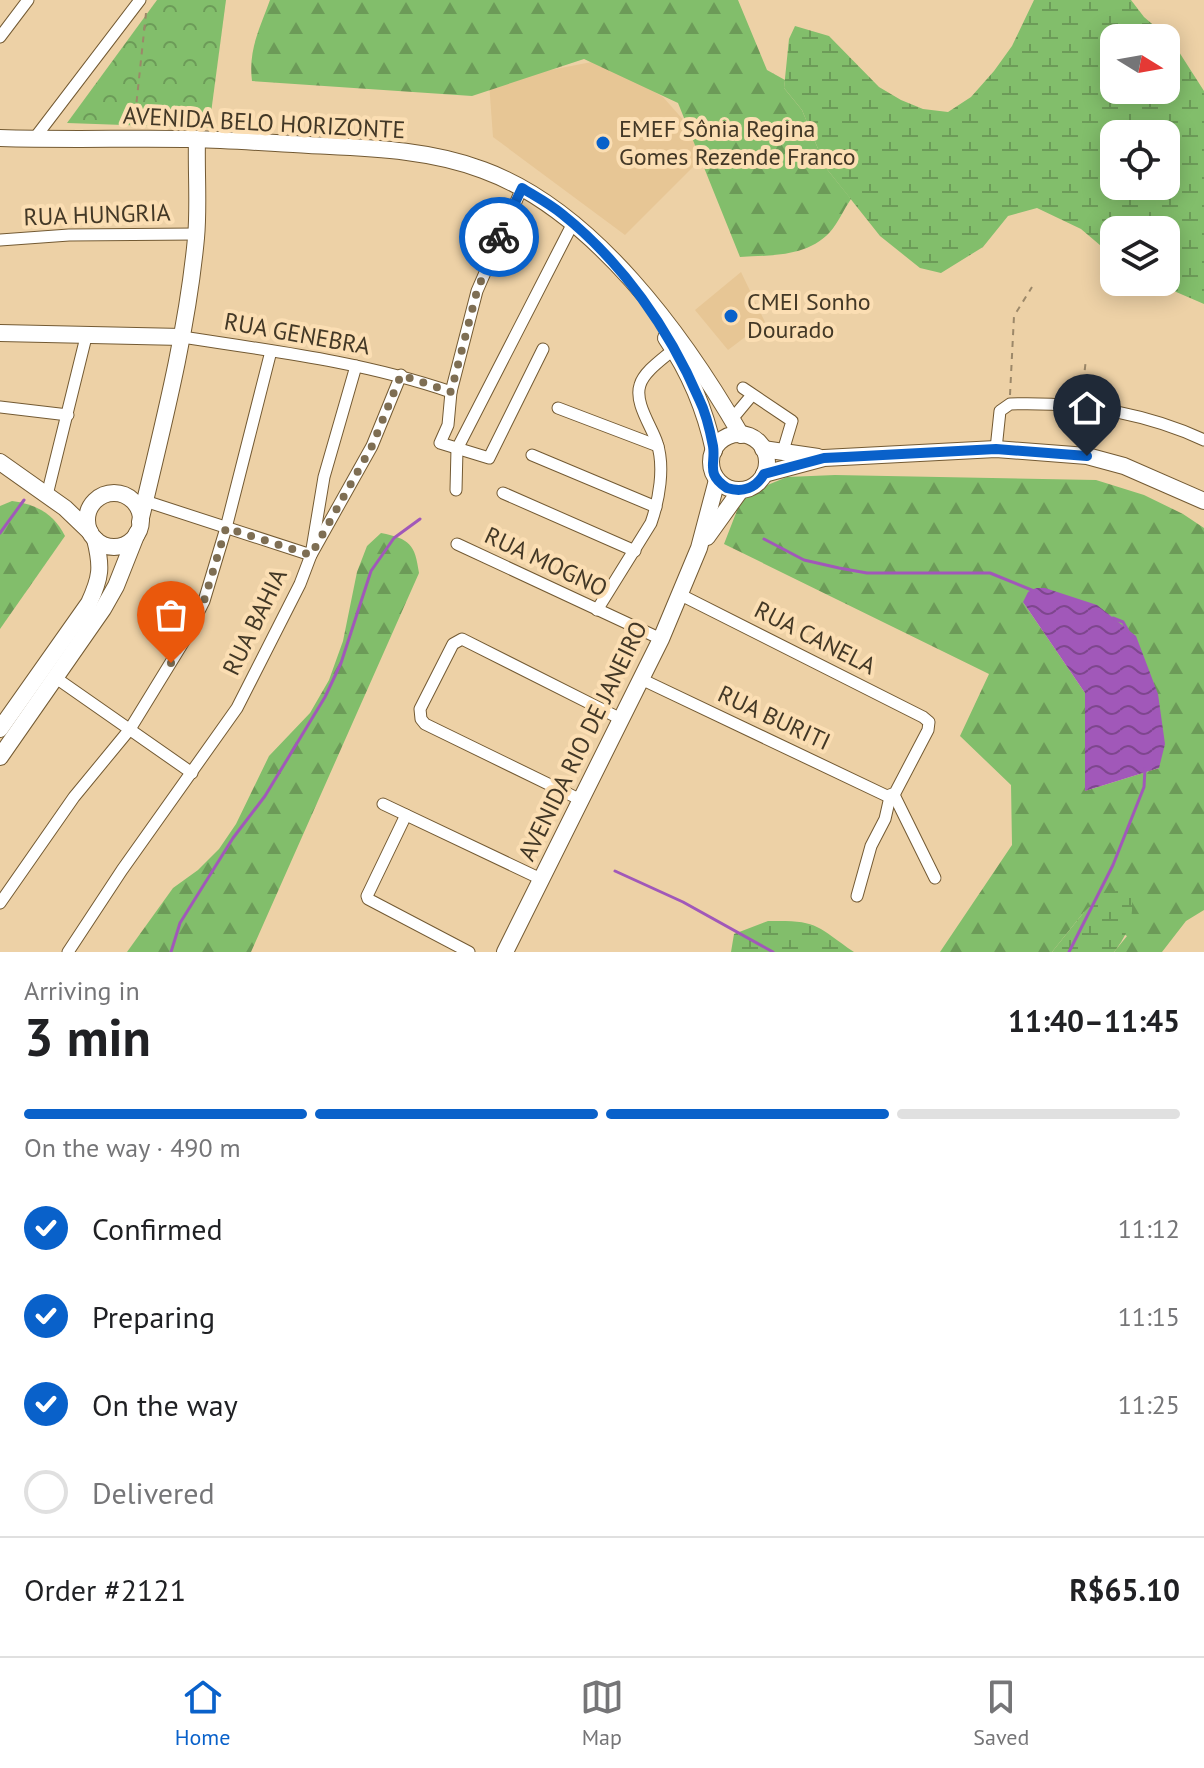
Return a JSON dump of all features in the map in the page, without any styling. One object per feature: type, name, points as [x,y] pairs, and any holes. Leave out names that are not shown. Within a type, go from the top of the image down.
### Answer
[{"type":"street","points":[[0,37],[28,0]]},
{"type":"street","points":[[34,139],[140,0]]},
{"type":"street","name":"AVENIDA BELO HORIZONTE","points":[[0,138],[197,139],[378,149],[484,170],[522,188],[573,223],[650,299],[665,317],[741,435]]},
{"type":"street","points":[[0,757],[116,586],[138,528],[182,337],[196,234],[197,139]]},
{"type":"street","points":[[522,188],[477,291],[451,392],[448,425],[440,443],[489,458],[543,349]]},
{"type":"street","points":[[456,490],[457,449],[573,223]]},
{"type":"street","name":"RUA HUNGRIA","points":[[0,240],[69,235],[196,234]]},
{"type":"street","name":"AVENIDA BELO HORIZONTE","points":[[628,279],[674,349],[704,408],[714,451]]},
{"type":"street","points":[[0,333],[182,337]]},
{"type":"street","points":[[47,495],[86,337]]},
{"type":"street","name":"RUA GENEBRA","points":[[182,337],[401,375],[451,392]]},
{"type":"street","points":[[597,610],[635,551],[656,507],[658,446],[639,387],[644,377],[674,349]]},
{"type":"street","points":[[0,903],[74,797],[130,729],[191,628],[204,601],[226,528],[271,351]]},
{"type":"street","points":[[145,501],[311,555],[324,477],[356,366]]},
{"type":"street","name":"RUA BAHIA","points":[[68,952],[237,708],[300,584],[311,555],[372,446],[401,375]]},
{"type":"street","points":[[732,419],[748,392],[792,421],[783,451]]},
{"type":"street","points":[[996,449],[1000,411],[1010,404],[1080,406],[1128,415],[1204,440]]},
{"type":"street","points":[[0,407],[68,415]]},
{"type":"street","points":[[558,408],[658,446]]},
{"type":"street","points":[[741,435],[754,439],[763,449],[767,461],[764,474],[754,486],[740,491],[727,488],[717,480],[711,466],[714,451],[725,438],[741,435]]},
{"type":"street","points":[[763,449],[824,458]]},
{"type":"street","points":[[764,474],[824,458],[996,449],[1087,456],[1124,466],[1204,501]]},
{"type":"street","points":[[532,455],[656,507]]},
{"type":"street","points":[[0,462],[47,495],[93,536],[107,546],[121,546],[138,528],[139,513],[133,501],[121,494],[107,494],[95,501],[88,513],[93,536],[101,563],[99,580],[89,603],[0,729]]},
{"type":"street","name":"AVENIDA RIO DE JANEIRO","points":[[505,952],[681,595],[699,548],[717,480]]},
{"type":"street","name":"AVENIDA RIO DE JANEIRO","points":[[699,548],[740,491]]},
{"type":"street","points":[[503,493],[635,551]]},
{"type":"street","name":"RUA MOGNO","points":[[457,544],[661,639]]},
{"type":"street","name":"RUA CANELA","points":[[681,595],[929,722],[928,730],[890,796]]},
{"type":"street","points":[[581,800],[425,724],[420,709],[453,644],[459,639],[469,641],[621,719]]},
{"type":"street","points":[[56,678],[192,773]]},
{"type":"street","name":"RUA BURITI","points":[[641,679],[890,796]]},
{"type":"street","points":[[890,796],[935,878]]},
{"type":"street","points":[[857,896],[871,846],[885,819],[890,796]]},
{"type":"street","points":[[383,804],[541,879]]},
{"type":"street","points":[[406,815],[367,893],[368,899],[469,952]]},
{"type":"path","points":[[133,139],[147,0]]},
{"type":"path","points":[[1010,404],[1014,316],[1032,287]]},
{"type":"path","points":[[1080,406],[1086,359]]},
{"type":"shaded area","name":"EMEF Sônia Regina Gomes Rezende Franco","points":[[602,60],[663,97],[710,150],[625,235],[493,137],[489,82]]},
{"type":"shaded area","name":"CMEI Sonho Dourado","points":[[741,272],[765,322],[728,350],[695,310]]},
{"type":"green space","points":[[157,0],[226,0],[209,128],[67,123]]},
{"type":"green space","points":[[270,0],[738,0],[767,70],[785,80],[784,88],[802,110],[826,168],[851,199],[830,232],[811,246],[776,255],[740,257],[678,103],[584,59],[472,96],[252,81],[253,49]]},
{"type":"green space","points":[[1034,0],[1131,0],[1152,24],[1100,24],[1100,104],[1180,104],[1180,54],[1204,91],[1204,304],[1180,294],[1180,216],[1100,216],[1100,245],[1081,229],[1037,208],[1008,216],[983,247],[941,273],[920,268],[880,236],[826,168],[802,110],[784,88],[789,39],[795,26],[829,36],[879,87],[923,109],[948,112],[971,97],[1012,46]]},
{"type":"green space","points":[[835,475],[1096,480],[1144,495],[1204,528],[1204,910],[1186,921],[1162,952],[1114,952],[1127,936],[1084,912],[1052,952],[940,952],[1012,845],[1011,785],[960,736],[989,674],[724,544],[743,495],[787,477]],"holes":[[[1023,602],[1159,768],[1085,791],[1085,693]]]},
{"type":"green space","points":[[12,501],[43,511],[65,536],[0,629],[0,506]]},
{"type":"green space","points":[[381,533],[409,544],[419,573],[251,952],[127,952],[173,888],[198,870],[219,849],[236,824],[269,756],[310,713],[329,680],[343,641],[357,572],[367,546]]},
{"type":"green space","points":[[1117,891],[1131,894],[1132,910],[1127,932],[1114,952],[1052,952],[1103,893]]},
{"type":"green space","points":[[768,921],[807,923],[823,930],[854,952],[731,952],[734,934]]},
{"type":"water","points":[[1045,588],[1097,605],[1136,636],[1158,694],[1165,744],[1159,768],[1085,791],[1085,693],[1023,602],[1028,592]]},
{"type":"waterway","points":[[0,533],[24,500]]},
{"type":"waterway","points":[[171,952],[180,923],[233,838],[265,796],[325,697],[341,663],[371,571],[394,538],[420,519]]},
{"type":"waterway","points":[[764,539],[804,560],[839,568],[867,573],[990,573],[1034,591]]},
{"type":"waterway","points":[[1113,618],[1123,622],[1128,631]]},
{"type":"waterway","points":[[1069,952],[1113,865],[1144,787],[1145,769]]},
{"type":"waterway","points":[[615,871],[683,902],[773,952]]},
{"type":"way so far","points":[[171,663],[204,601],[226,528],[311,555],[372,446],[401,375],[451,392],[477,291],[499,237]]},
{"type":"place","name":"EMEF Sônia Regina Gomes Rezende Franco","points":[[603,143]]},
{"type":"place","name":"CMEI Sonho Dourado","points":[[731,316]]},
{"type":"route","points":[[499,237],[522,188],[560,212],[610,259],[628,279],[692,382],[704,408],[711,435],[713,473],[727,488],[747,489],[760,481],[764,474],[824,458],[996,449],[1087,456]]}]
